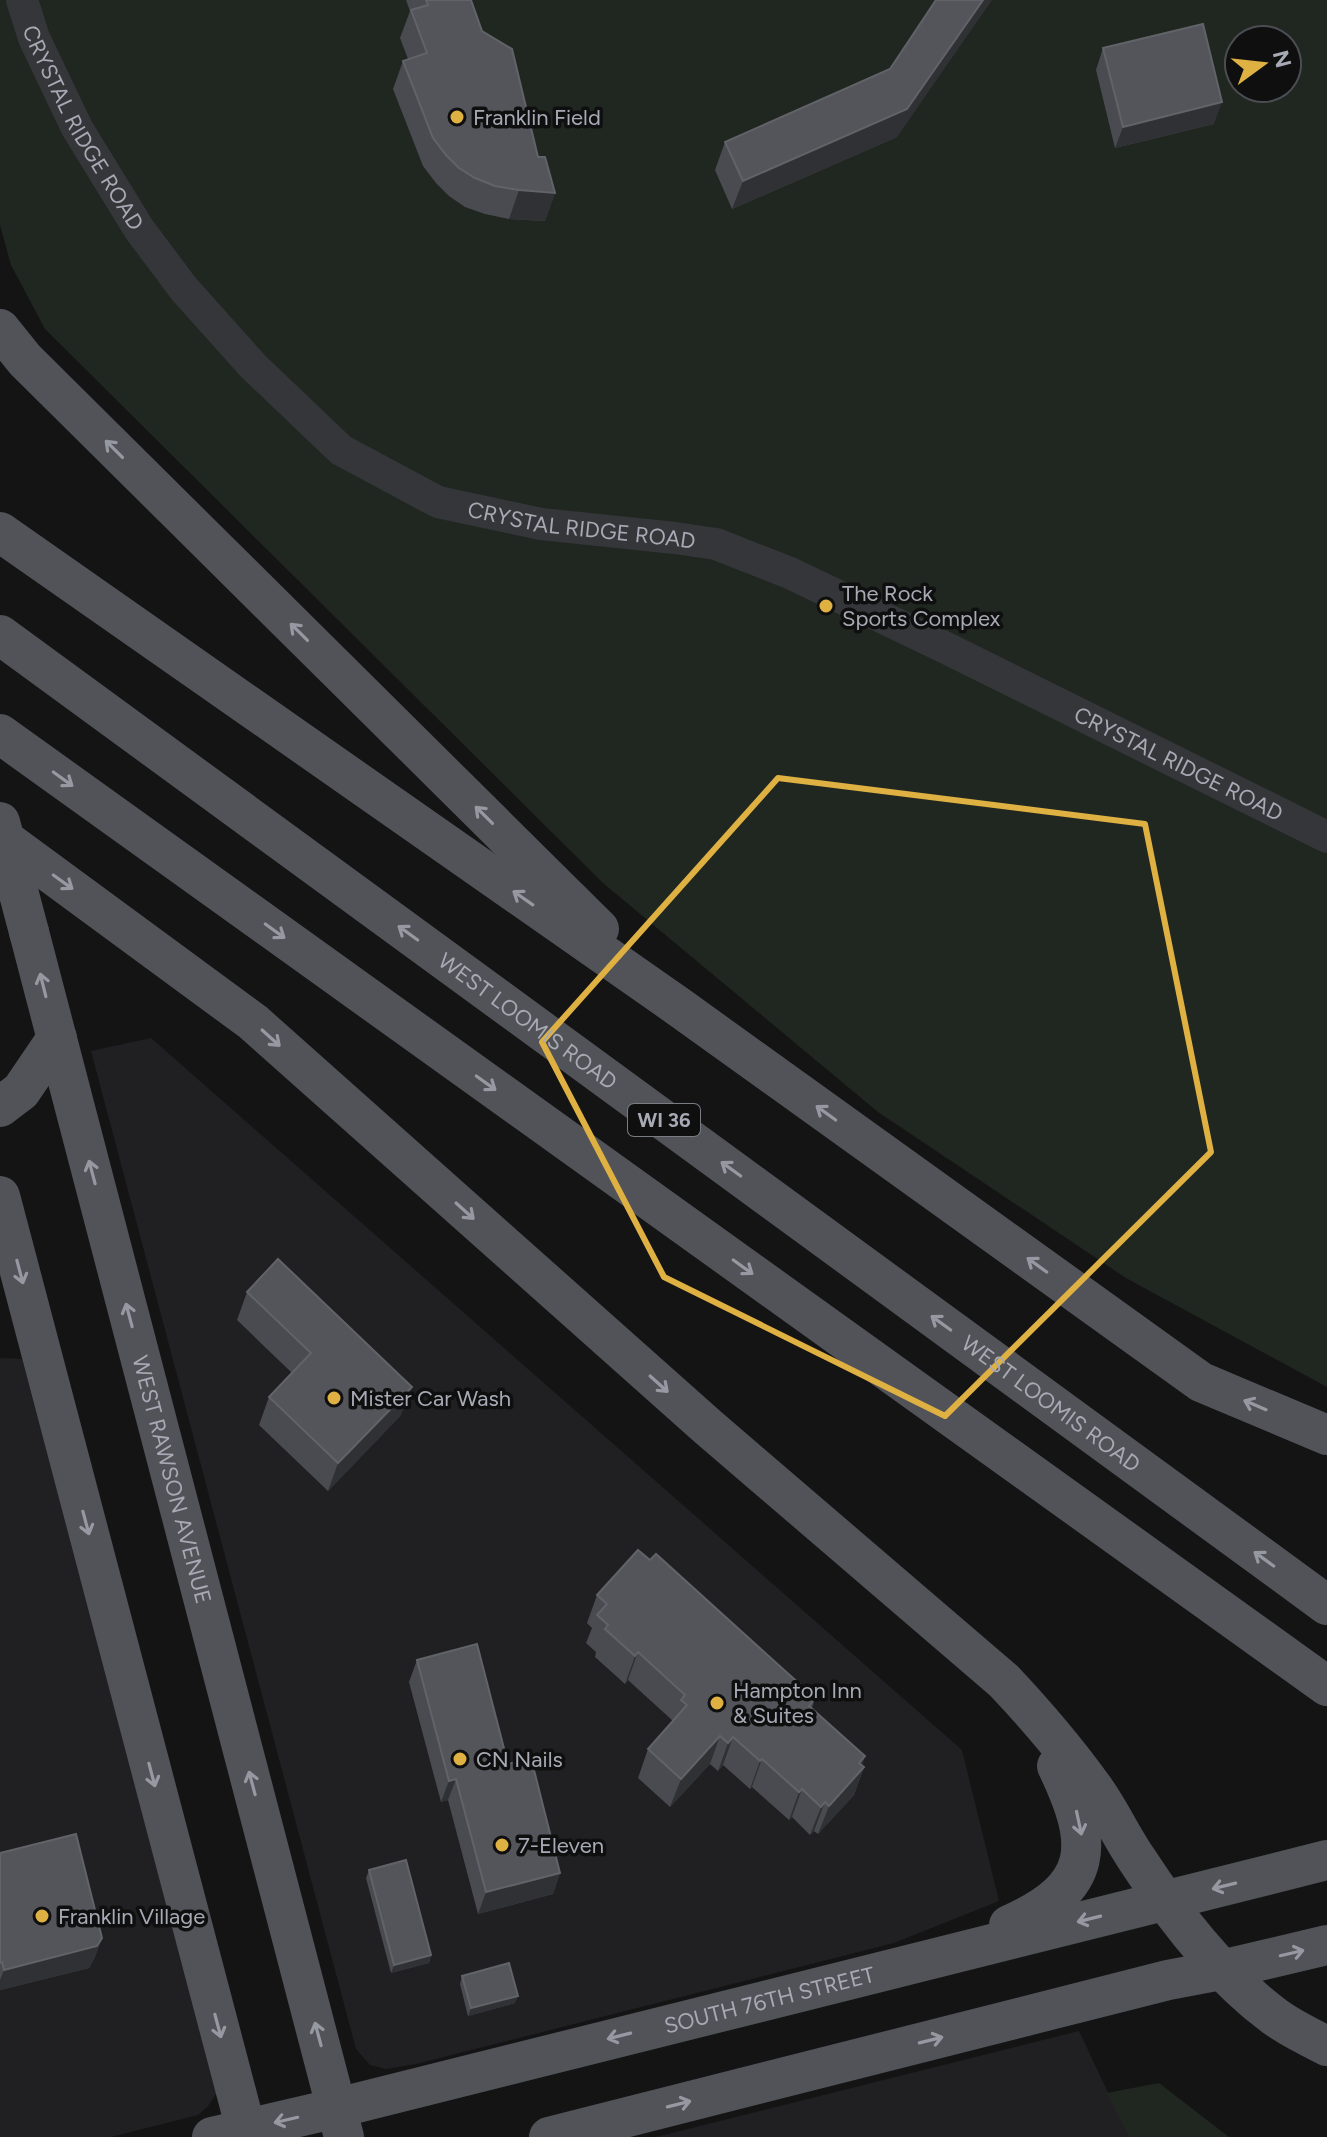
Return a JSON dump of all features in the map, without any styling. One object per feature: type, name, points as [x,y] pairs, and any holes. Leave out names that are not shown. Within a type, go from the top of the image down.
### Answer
[{"type":"main road","points":[[0,329],[25,360],[679,1007]]},
{"type":"main road","points":[[0,532],[679,1007],[1201,1382],[1327,1435]]},
{"type":"main road","name":"WEST LOOMIS ROAD","points":[[0,635],[1327,1605]]},
{"type":"main road","points":[[0,734],[1327,1686]]},
{"type":"main road","name":"WEST RAWSON AVENUE","points":[[0,822],[341,2123]]},
{"type":"main road","points":[[0,836],[253,1022],[708,1427],[1004,1681],[1043,1723],[1095,1791],[1165,1900],[1221,1970],[1274,2016],[1327,2046]]},
{"type":"main road","points":[[0,1107],[21,1091],[57,1038]]},
{"type":"main road","points":[[0,1196],[235,2134]]},
{"type":"main road","points":[[935,1958],[1036,1914],[1060,1896],[1073,1880],[1080,1857],[1082,1838],[1078,1815],[1063,1779],[1047,1746],[1004,1681]]},
{"type":"main road","name":"SOUTH 76TH STREET","points":[[235,2134],[341,2123],[935,1958],[1327,1860]]},
{"type":"main road","points":[[549,2137],[1138,1988],[1327,1945]]},
{"type":"street","name":"CRYSTAL RIDGE ROAD","points":[[22,0],[34,38],[77,128],[139,229],[184,289],[253,366],[341,450],[438,502],[541,524],[716,544],[790,573],[1327,837]]},
{"type":"highlighted area","points":[[778,778],[1145,824],[1211,1152],[945,1416],[664,1277],[542,1042]]},
{"type":"shaded area","name":"The Rock Sports Complex","points":[[0,0],[1327,0],[1327,1387],[1126,1278],[878,1112],[603,883],[45,329],[11,265],[0,225]]},
{"type":"shaded area","points":[[151,1038],[962,1750],[999,1901],[894,1943],[416,2064],[386,2069],[370,2065],[356,2049],[91,1051]]},
{"type":"shaded area","points":[[0,1358],[22,1359],[216,2076],[216,2094],[198,2115],[111,2137],[0,2137]]},
{"type":"shaded area","points":[[1079,2031],[1129,2137],[656,2137]]},
{"type":"shaded area","points":[[1159,2083],[1229,2137],[1129,2137],[1107,2093]]},
{"type":"building","points":[[426,0],[471,0],[482,31],[512,49],[538,157],[545,157],[555,193],[495,186],[475,178],[459,168],[433,138],[403,61],[427,53],[411,10],[428,5]]},
{"type":"building","points":[[936,0],[983,0],[907,109],[743,181],[725,142],[890,69]]},
{"type":"building","points":[[1203,24],[1222,102],[1123,127],[1103,48]]},
{"type":"building","points":[[278,1259],[412,1387],[338,1463],[269,1397],[311,1353],[247,1292]]},
{"type":"building","name":"Hampton Inn & Suites","points":[[638,1550],[650,1560],[656,1554],[815,1698],[809,1706],[865,1756],[859,1763],[864,1767],[829,1806],[825,1802],[821,1807],[802,1789],[799,1792],[733,1737],[728,1743],[720,1736],[681,1779],[648,1749],[687,1705],[681,1700],[685,1695],[638,1652],[635,1656],[605,1629],[608,1625],[597,1615],[607,1604],[597,1595]]},
{"type":"building","points":[[477,1644],[508,1764],[531,1758],[560,1873],[486,1892],[456,1779],[449,1781],[417,1660]]},
{"type":"building","name":"Franklin Village","points":[[76,1834],[102,1938],[97,1946],[4,1970],[0,1963],[0,1853]]},
{"type":"building","points":[[406,1860],[431,1955],[394,1965],[369,1870]]},
{"type":"building","points":[[509,1963],[518,1996],[471,2008],[462,1976]]},
{"type":"place","name":"Franklin Field","points":[[457,117]]},
{"type":"place","name":"The Rock Sports Complex","points":[[826,606]]},
{"type":"place","name":"Mister Car Wash","points":[[334,1398]]},
{"type":"place","name":"Hampton Inn & Suites","points":[[717,1703]]},
{"type":"place","name":"CN Nails","points":[[460,1759]]},
{"type":"place","name":"7-Eleven","points":[[502,1845]]},
{"type":"place","name":"Franklin Village","points":[[42,1916]]}]
